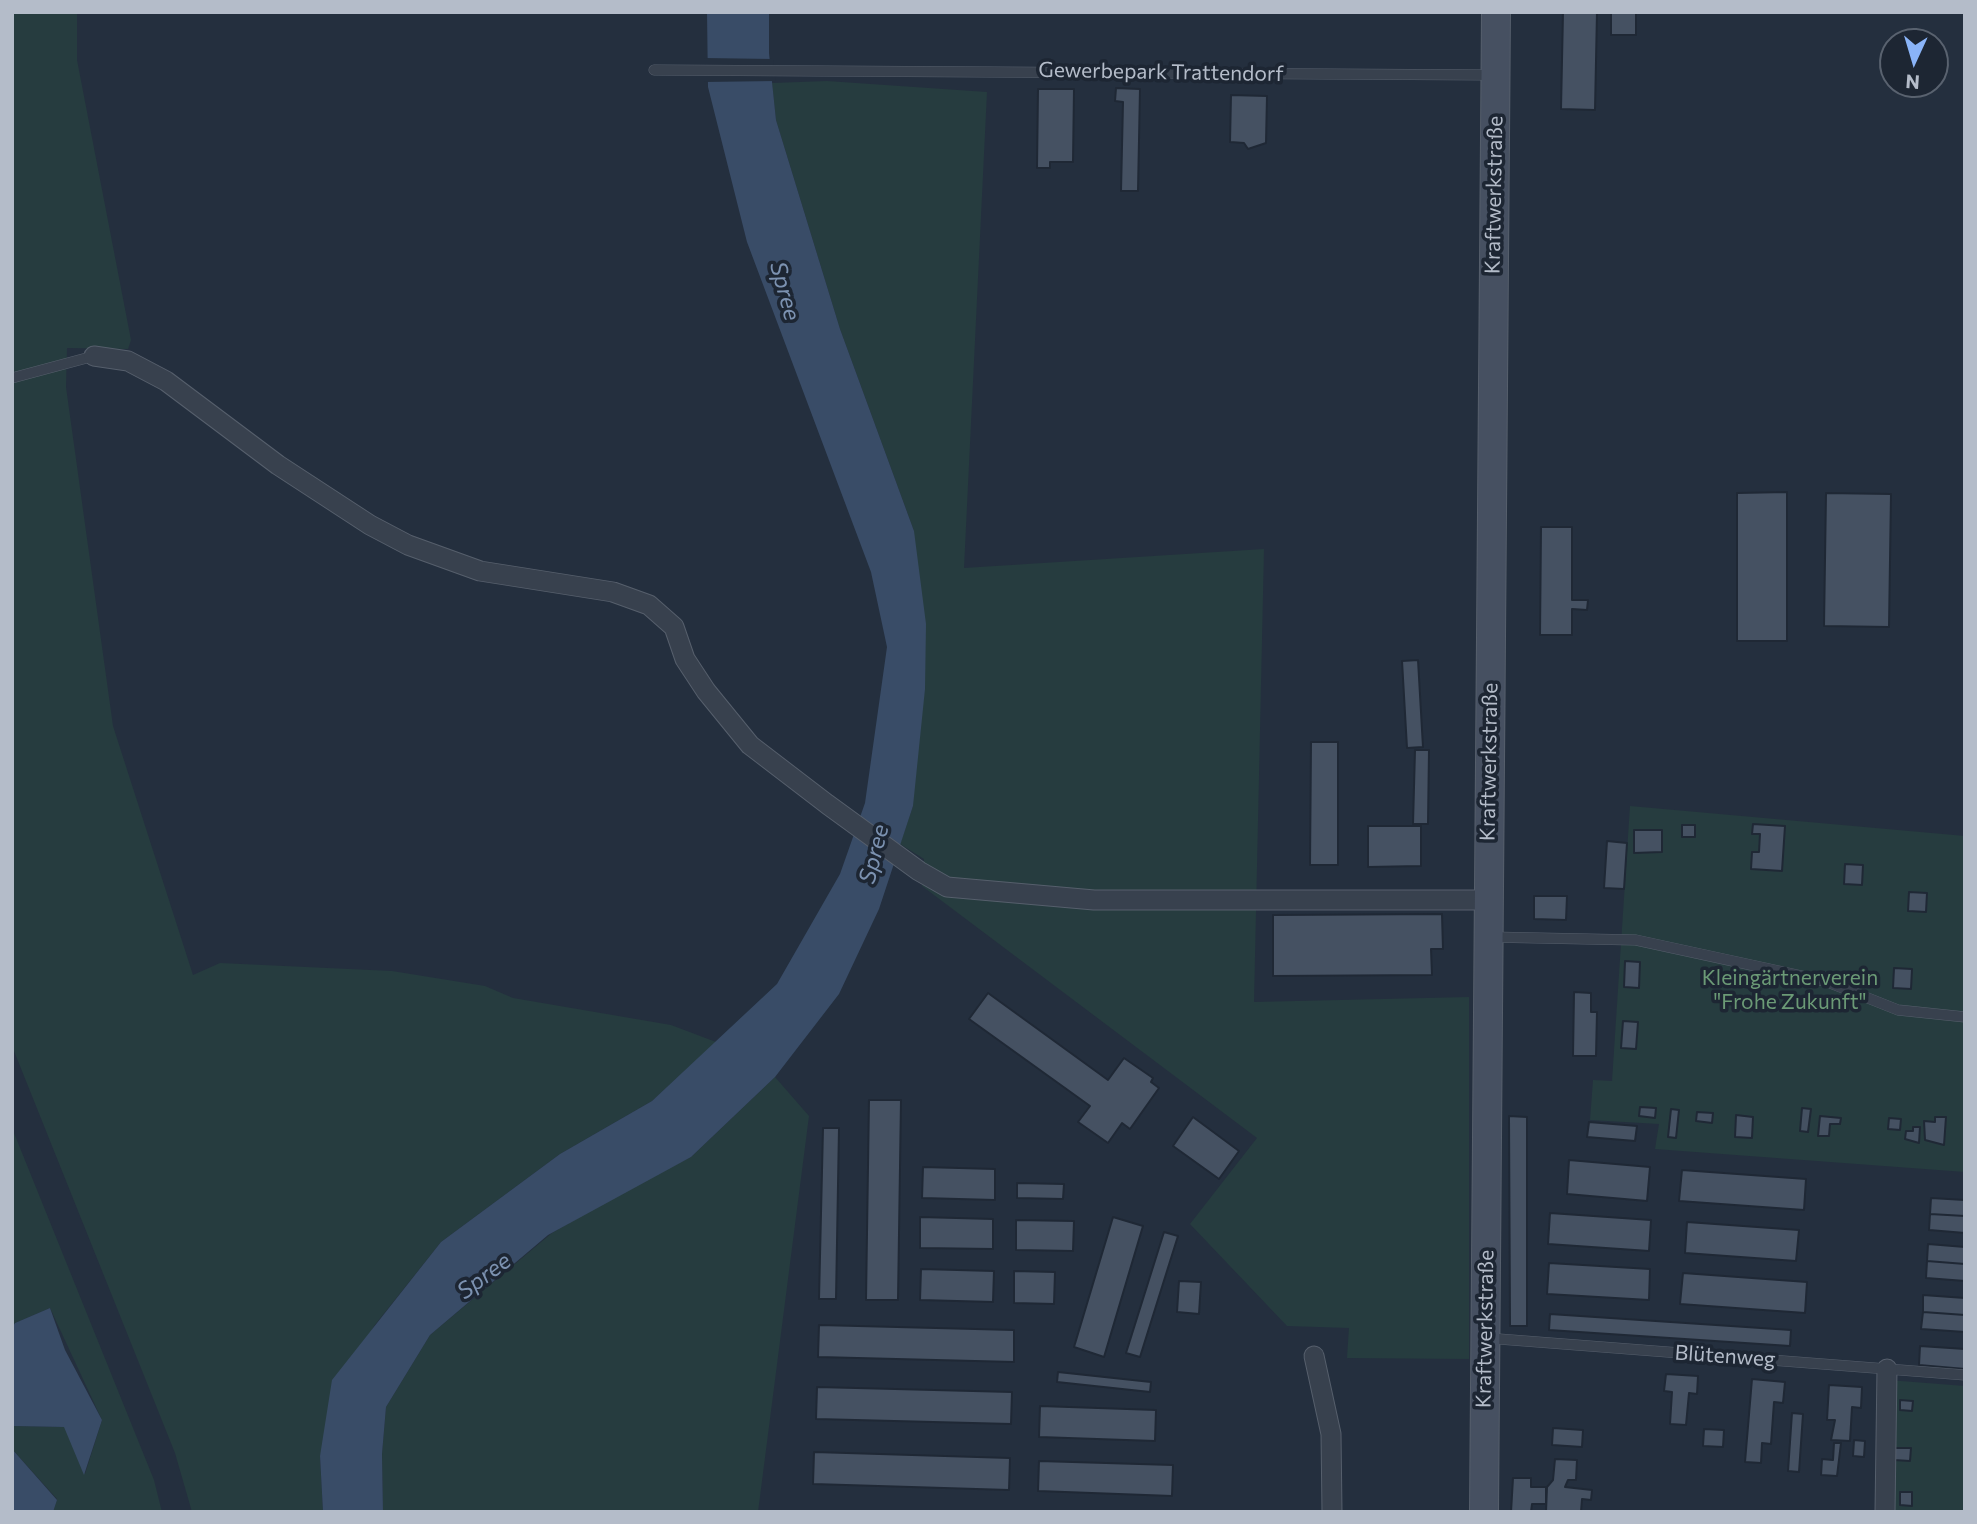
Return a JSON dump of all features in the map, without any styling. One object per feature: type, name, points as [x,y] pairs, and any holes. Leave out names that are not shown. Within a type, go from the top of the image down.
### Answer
[{"type":"main road","name":"Kraftwerkstraße","points":[[1483,1512],[1496,12]]},
{"type":"street","points":[[94,356],[128,361],[166,381],[278,465],[370,525],[408,545],[480,571],[613,592],[649,604],[674,627],[685,659],[712,699],[750,744],[919,871],[947,887],[1094,900],[1488,900]]},
{"type":"street","points":[[1314,1356],[1331,1434],[1332,1512]]},
{"type":"street","points":[[1885,1512],[1887,1369]]},
{"type":"lane","name":"Gewerbepark Trattendorf","points":[[654,70],[1495,75]]},
{"type":"lane","points":[[12,378],[94,356]]},
{"type":"lane","points":[[1488,937],[1636,940],[1825,981],[1898,1010],[1965,1017]]},
{"type":"lane","name":"Blütenweg","points":[[1486,1338],[1965,1375]]},
{"type":"green space","points":[[12,12],[77,12],[77,60],[131,340],[128,349],[67,348],[66,387],[113,726],[193,975],[220,963],[392,971],[485,986],[513,998],[671,1025],[716,1042],[652,1101],[560,1154],[441,1242],[374,1326],[320,1456],[323,1512],[192,1512],[175,1453],[12,1046]]},
{"type":"green space","points":[[827,81],[987,92],[964,568],[1264,549],[1254,1002],[1469,997],[1469,1359],[1347,1358],[1349,1328],[1287,1326],[1190,1224],[1257,1138],[922,886],[924,859],[900,844],[913,806],[914,531],[840,329],[776,120],[772,83]]},
{"type":"green space","name":"Kleingärtnerverein \"Frohe Zukunft\"","points":[[1630,806],[1965,836],[1965,1172],[1655,1149],[1659,1124],[1590,1120],[1593,1080],[1612,1081]]},
{"type":"green space","points":[[775,1077],[809,1116],[758,1512],[383,1512],[382,1454],[386,1407],[430,1335],[552,1233],[630,1187],[691,1157]]},
{"type":"green space","points":[[12,1128],[154,1480],[162,1512],[53,1512],[57,1499],[12,1449],[12,1426],[65,1427],[85,1474],[102,1420],[50,1308],[15,1323],[12,1328]]},
{"type":"green space","points":[[1888,1380],[1965,1386],[1965,1512],[1889,1512]]},
{"type":"water","name":"Spree","points":[[707,12],[769,12],[769,53],[776,120],[840,329],[914,531],[926,624],[925,689],[913,806],[879,909],[839,994],[775,1077],[691,1157],[548,1235],[430,1335],[386,1407],[382,1454],[383,1512],[323,1512],[320,1456],[332,1380],[441,1242],[560,1154],[652,1101],[777,984],[840,874],[865,803],[887,647],[871,572],[747,242],[708,87]]},
{"type":"water","points":[[50,1308],[65,1350],[102,1420],[84,1475],[64,1427],[12,1426],[12,1328],[15,1323]]},
{"type":"water","points":[[12,1449],[57,1500],[53,1512],[12,1512]]},
{"type":"pier","points":[[704,58],[773,59],[776,81],[704,82]]},
{"type":"building","points":[[1563,12],[1597,12],[1595,110],[1561,109]]},
{"type":"building","points":[[1611,12],[1636,12],[1636,35],[1611,35]]},
{"type":"building","points":[[1116,88],[1140,89],[1138,191],[1121,191],[1123,102],[1115,101]]},
{"type":"building","points":[[1038,89],[1074,89],[1073,162],[1050,162],[1050,168],[1037,168]]},
{"type":"building","points":[[1231,95],[1267,96],[1266,143],[1248,149],[1244,143],[1230,142]]},
{"type":"building","points":[[1787,492],[1787,641],[1737,641],[1737,493]]},
{"type":"building","points":[[1826,493],[1891,494],[1889,627],[1824,626]]},
{"type":"building","points":[[1541,527],[1572,527],[1572,600],[1588,600],[1587,610],[1572,609],[1572,635],[1540,635]]},
{"type":"building","points":[[1418,660],[1423,747],[1407,748],[1402,661]]},
{"type":"building","points":[[1311,742],[1338,742],[1338,865],[1310,865]]},
{"type":"building","points":[[1415,750],[1429,750],[1428,824],[1413,824]]},
{"type":"building","points":[[1753,824],[1785,826],[1782,871],[1751,869],[1752,852],[1759,852],[1760,834],[1752,834]]},
{"type":"building","points":[[1682,825],[1695,825],[1695,837],[1682,837]]},
{"type":"building","points":[[1368,826],[1421,826],[1421,866],[1368,867]]},
{"type":"building","points":[[1634,830],[1662,830],[1662,852],[1634,853]]},
{"type":"building","points":[[1607,841],[1627,843],[1624,889],[1604,888]]},
{"type":"building","points":[[1845,864],[1863,865],[1862,885],[1844,884]]},
{"type":"building","points":[[1909,892],[1927,893],[1926,912],[1908,911]]},
{"type":"building","points":[[1534,896],[1567,896],[1566,920],[1534,919]]},
{"type":"building","points":[[1442,914],[1443,949],[1431,949],[1432,975],[1273,976],[1273,915]]},
{"type":"building","points":[[1625,961],[1640,962],[1639,988],[1624,987]]},
{"type":"building","points":[[1894,968],[1912,969],[1911,989],[1893,988]]},
{"type":"building","points":[[1574,992],[1591,993],[1591,1012],[1597,1012],[1596,1056],[1573,1056]]},
{"type":"building","points":[[988,993],[1108,1080],[1124,1058],[1153,1078],[1151,1082],[1159,1088],[1130,1129],[1122,1123],[1108,1143],[1078,1122],[1090,1106],[969,1019]]},
{"type":"building","points":[[1623,1021],[1638,1022],[1636,1049],[1621,1048]]},
{"type":"building","points":[[869,1100],[901,1100],[898,1300],[866,1300]]},
{"type":"building","points":[[1640,1107],[1656,1108],[1655,1118],[1639,1116]]},
{"type":"building","points":[[1802,1108],[1811,1109],[1808,1132],[1800,1131]]},
{"type":"building","points":[[1671,1109],[1679,1110],[1676,1138],[1668,1137]]},
{"type":"building","points":[[1697,1112],[1713,1113],[1712,1123],[1696,1121]]},
{"type":"building","points":[[1736,1115],[1753,1117],[1752,1138],[1735,1137]]},
{"type":"building","points":[[1509,1116],[1527,1117],[1527,1326],[1510,1326]]},
{"type":"building","points":[[1820,1116],[1841,1118],[1840,1124],[1830,1124],[1829,1136],[1818,1136]]},
{"type":"building","points":[[1193,1117],[1239,1151],[1219,1179],[1173,1146]]},
{"type":"building","points":[[1935,1117],[1946,1117],[1944,1145],[1925,1140],[1924,1121],[1935,1122]]},
{"type":"building","points":[[1889,1118],[1901,1119],[1900,1130],[1888,1129]]},
{"type":"building","points":[[1589,1122],[1637,1126],[1635,1141],[1587,1137]]},
{"type":"building","points":[[1913,1127],[1920,1127],[1919,1143],[1905,1139],[1906,1131],[1913,1131]]},
{"type":"building","points":[[823,1128],[839,1128],[836,1299],[819,1299]]},
{"type":"building","points":[[1569,1160],[1650,1167],[1647,1201],[1567,1194]]},
{"type":"building","points":[[923,1167],[995,1169],[995,1200],[922,1198]]},
{"type":"building","points":[[1682,1170],[1806,1179],[1804,1210],[1679,1201]]},
{"type":"building","points":[[1017,1183],[1064,1184],[1063,1199],[1017,1198]]},
{"type":"building","points":[[1931,1198],[1965,1200],[1965,1216],[1930,1214]]},
{"type":"building","points":[[1550,1213],[1651,1220],[1649,1251],[1548,1244]]},
{"type":"building","points":[[1930,1214],[1965,1216],[1965,1233],[1929,1230]]},
{"type":"building","points":[[920,1217],[993,1219],[993,1249],[920,1248]]},
{"type":"building","points":[[1113,1217],[1143,1226],[1104,1357],[1074,1347]]},
{"type":"building","points":[[1016,1220],[1074,1221],[1073,1251],[1016,1250]]},
{"type":"building","points":[[1687,1222],[1799,1230],[1796,1261],[1685,1253]]},
{"type":"building","points":[[1164,1232],[1178,1236],[1140,1357],[1126,1353]]},
{"type":"building","points":[[1928,1244],[1965,1247],[1965,1264],[1927,1261]]},
{"type":"building","points":[[1927,1261],[1965,1264],[1965,1281],[1926,1278]]},
{"type":"building","points":[[1549,1263],[1650,1269],[1649,1300],[1547,1294]]},
{"type":"building","points":[[921,1269],[994,1271],[993,1302],[920,1300]]},
{"type":"building","points":[[1014,1271],[1055,1272],[1054,1304],[1014,1303]]},
{"type":"building","points":[[1683,1273],[1807,1282],[1805,1313],[1680,1304]]},
{"type":"building","points":[[1179,1281],[1201,1282],[1199,1314],[1177,1312]]},
{"type":"building","points":[[1923,1295],[1965,1298],[1965,1315],[1923,1312]]},
{"type":"building","points":[[1923,1312],[1965,1315],[1965,1332],[1921,1329]]},
{"type":"building","points":[[1550,1314],[1791,1330],[1790,1346],[1549,1330]]},
{"type":"building","points":[[819,1325],[1014,1330],[1014,1362],[818,1357]]},
{"type":"building","points":[[1920,1346],[1965,1349],[1965,1369],[1919,1365]]},
{"type":"building","points":[[1058,1372],[1151,1382],[1150,1392],[1057,1382]]},
{"type":"building","points":[[1666,1374],[1698,1376],[1697,1394],[1689,1393],[1686,1425],[1670,1424],[1672,1392],[1664,1391]]},
{"type":"building","points":[[1752,1379],[1785,1382],[1783,1403],[1774,1402],[1771,1444],[1762,1443],[1761,1463],[1745,1462]]},
{"type":"building","points":[[1829,1385],[1862,1387],[1861,1408],[1852,1407],[1850,1441],[1831,1440],[1835,1420],[1827,1420]]},
{"type":"building","points":[[817,1387],[1012,1392],[1011,1424],[816,1419]]},
{"type":"building","points":[[1900,1400],[1913,1401],[1912,1411],[1900,1410]]},
{"type":"building","points":[[1040,1406],[1156,1410],[1155,1441],[1039,1437]]},
{"type":"building","points":[[1792,1413],[1803,1414],[1799,1472],[1788,1471]]},
{"type":"building","points":[[1553,1428],[1583,1430],[1582,1447],[1552,1445]]},
{"type":"building","points":[[1704,1429],[1724,1430],[1723,1447],[1703,1446]]},
{"type":"building","points":[[1854,1440],[1865,1441],[1864,1457],[1853,1456]]},
{"type":"building","points":[[1834,1443],[1841,1443],[1837,1476],[1821,1475],[1822,1459],[1833,1460]]},
{"type":"building","points":[[1895,1448],[1911,1448],[1910,1461],[1894,1460]]},
{"type":"building","points":[[814,1452],[1010,1458],[1009,1490],[813,1484]]},
{"type":"building","points":[[1555,1459],[1577,1460],[1576,1480],[1568,1480],[1565,1487],[1592,1490],[1591,1500],[1582,1499],[1581,1512],[1546,1512],[1547,1487],[1553,1480]]},
{"type":"building","points":[[1039,1461],[1173,1465],[1172,1496],[1038,1491]]},
{"type":"building","points":[[1513,1478],[1531,1478],[1531,1487],[1546,1487],[1546,1504],[1532,1504],[1531,1512],[1511,1512]]},
{"type":"building","points":[[1900,1492],[1912,1492],[1912,1506],[1900,1505]]}]
